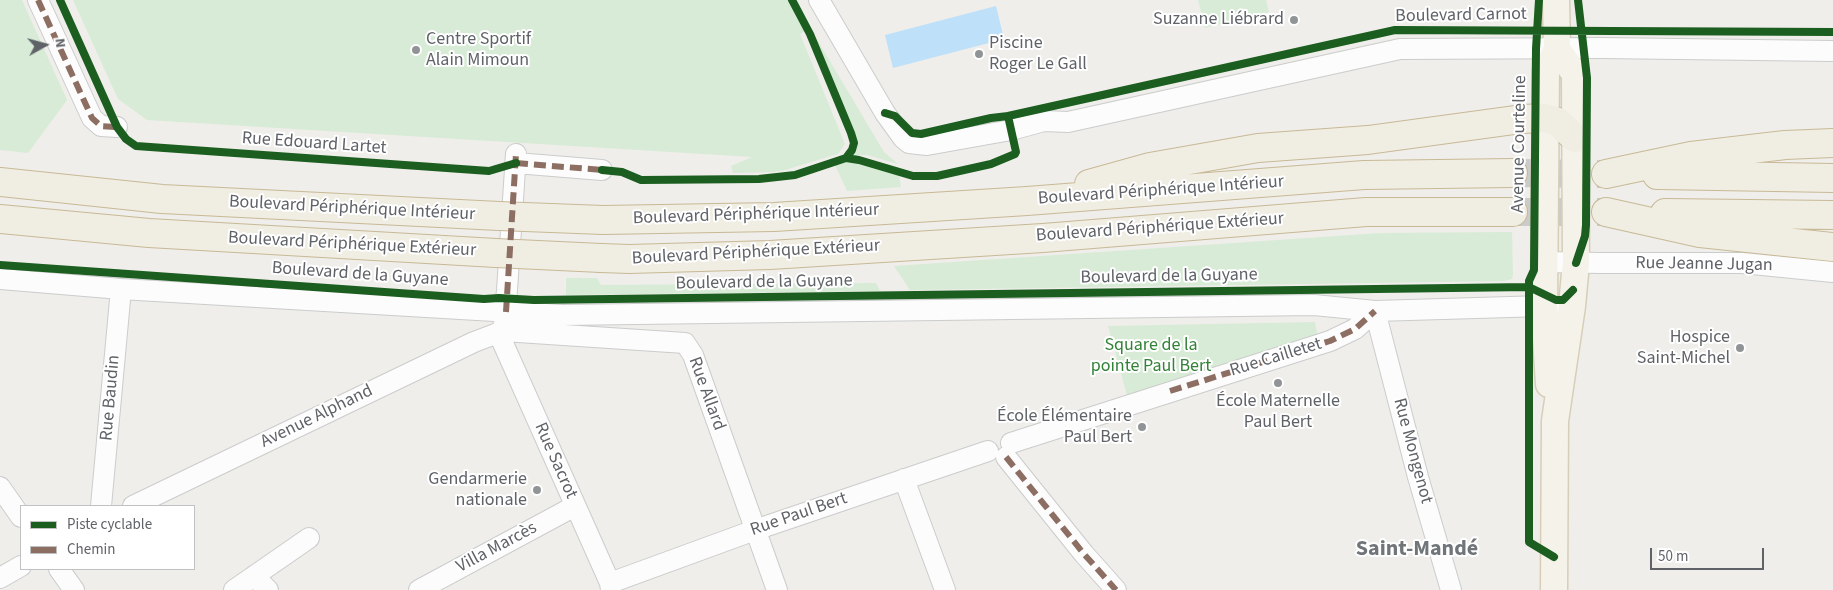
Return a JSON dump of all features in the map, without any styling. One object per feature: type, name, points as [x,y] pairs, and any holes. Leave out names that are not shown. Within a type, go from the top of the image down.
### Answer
[{"type":"highway","points":[[1027,201],[1150,167],[1258,148],[1368,140],[1545,118],[1558,122],[1575,138]]},
{"type":"highway","points":[[1833,143],[1784,145],[1691,156],[1606,174],[1833,178]]},
{"type":"highway","name":"Boulevard Périphérique Intérieur","points":[[0,182],[162,199],[603,220],[774,217],[1027,201],[1364,175],[1513,173]]},
{"type":"highway","name":"Boulevard Périphérique Extérieur","points":[[0,218],[149,233],[629,260],[770,255],[1043,238],[1366,212],[1513,212]]},
{"type":"highway","points":[[1833,215],[1606,212],[1700,233],[1833,247]]},
{"type":"main road","name":"Avenue Courteline","points":[[1555,421],[1549,384],[1544,306],[1546,71],[1557,49],[1556,0]]},
{"type":"main road","points":[[1554,590],[1555,421],[1572,306],[1576,263],[1575,74],[1557,49]]},
{"type":"street","points":[[38,0],[92,118],[101,126],[117,128]]},
{"type":"street","name":"Boulevard Carnot","points":[[819,0],[885,113],[902,138],[909,143],[926,145],[1011,130],[1044,122],[1068,122],[1400,49],[1601,48],[1833,51]]},
{"type":"street","points":[[503,332],[506,312],[516,158],[602,170]]},
{"type":"street","points":[[1545,262],[1576,263]]},
{"type":"street","name":"Rue Jeanne Jugan","points":[[1576,263],[1742,263],[1833,272]]},
{"type":"street","name":"Boulevard de la Guyane","points":[[0,279],[121,289],[562,315],[1314,305],[1375,311],[1544,306]]},
{"type":"street","name":"Rue Baudin","points":[[101,505],[121,289]]},
{"type":"street","points":[[1544,306],[1549,310],[1563,312],[1572,306]]},
{"type":"street","name":"Rue Cailletet","points":[[1170,391],[1330,341],[1355,329],[1375,311]]},
{"type":"street","name":"Rue Mongenot","points":[[1375,311],[1418,477],[1451,590]]},
{"type":"street","name":"Rue Sacrot","points":[[503,332],[502,341],[505,349],[611,586]]},
{"type":"street","name":"Avenue Alphand","points":[[135,505],[474,342],[503,332]]},
{"type":"street","name":"Rue Allard","points":[[503,332],[685,343],[693,355],[777,590]]},
{"type":"street","name":"Rue Paul Bert","points":[[611,586],[755,530],[904,479],[1002,450],[1170,391]]},
{"type":"street","points":[[1002,450],[1084,554],[1116,590]]},
{"type":"street","points":[[904,479],[945,590]]},
{"type":"street","points":[[0,487],[20,515]]},
{"type":"street","name":"Villa Marcès","points":[[419,590],[575,506]]},
{"type":"street","points":[[234,590],[261,583],[309,538]]},
{"type":"street","points":[[0,578],[20,567]]},
{"type":"street","points":[[60,570],[74,590]]},
{"type":"green space","points":[[0,0],[22,0],[67,100],[28,153],[0,150]]},
{"type":"green space","name":"Centre Sportif Alain Mimoun","points":[[73,0],[796,0],[811,28],[800,34],[845,144],[838,154],[785,170],[733,173],[731,166],[752,157],[147,120],[118,99]]},
{"type":"green space","points":[[1198,0],[1266,0],[1269,12],[1205,28]]},
{"type":"green space","points":[[815,36],[884,152],[898,164],[867,155],[854,155],[857,141],[855,132]]},
{"type":"green space","points":[[844,162],[865,164],[899,174],[901,187],[847,191],[835,165]]},
{"type":"green space","points":[[1512,232],[1513,274],[1512,279],[1504,281],[910,290],[894,266],[1381,233]]},
{"type":"green space","points":[[566,278],[597,278],[601,285],[876,283],[880,291],[566,295]]},
{"type":"green space","name":"Square de la pointe Paul Bert","points":[[1315,322],[1318,338],[1127,395],[1108,326]]},
{"type":"water","points":[[996,6],[1004,39],[893,68],[885,35]]},
{"type":"tunnel","points":[[1513,173],[1606,174]]},
{"type":"tunnel","points":[[1513,212],[1606,212]]},
{"type":"marked path","points":[[38,0],[92,118],[101,126],[117,127]]},
{"type":"marked path","points":[[506,312],[516,154]]},
{"type":"marked path","points":[[516,163],[602,170]]},
{"type":"marked path","points":[[1170,391],[1330,341],[1355,329],[1375,311]]},
{"type":"marked path","points":[[1006,457],[1084,554],[1116,590]]},
{"type":"cycle path","name":"Rue Edouard Lartet","points":[[60,0],[117,127],[126,139],[136,146],[489,171],[516,163]]},
{"type":"cycle path","points":[[792,0],[810,34],[851,133],[854,143],[852,150],[846,158]]},
{"type":"cycle path","points":[[1539,0],[1536,49],[1534,270],[1529,281],[1529,542],[1554,557]]},
{"type":"cycle path","points":[[1576,263],[1585,236],[1586,225],[1587,78],[1578,0]]},
{"type":"cycle path","points":[[602,170],[622,172],[641,180],[759,179],[795,175],[846,158],[913,176],[937,176],[991,164],[1015,154],[1008,116],[1395,30],[1833,32]]},
{"type":"cycle path","points":[[885,113],[895,116],[912,133],[921,134],[1008,116]]},
{"type":"cycle path","points":[[0,265],[484,299],[534,300],[1529,287],[1556,300],[1563,300],[1573,290]]},
{"type":"place","name":"Suzanne Liébrard","points":[[1294,20]]},
{"type":"place","name":"Centre Sportif Alain Mimoun","points":[[416,50]]},
{"type":"place","name":"Piscine Roger Le Gall","points":[[979,54]]},
{"type":"place","name":"Hospice Saint-Michel","points":[[1740,348]]},
{"type":"place","name":"École Maternelle Paul Bert","points":[[1278,383]]},
{"type":"place","name":"École Élémentaire Paul Bert","points":[[1142,427]]},
{"type":"place","name":"Gendarmerie nationale","points":[[537,490]]},
{"type":"district","name":"Saint-Mandé","points":[[1417,550]]}]
